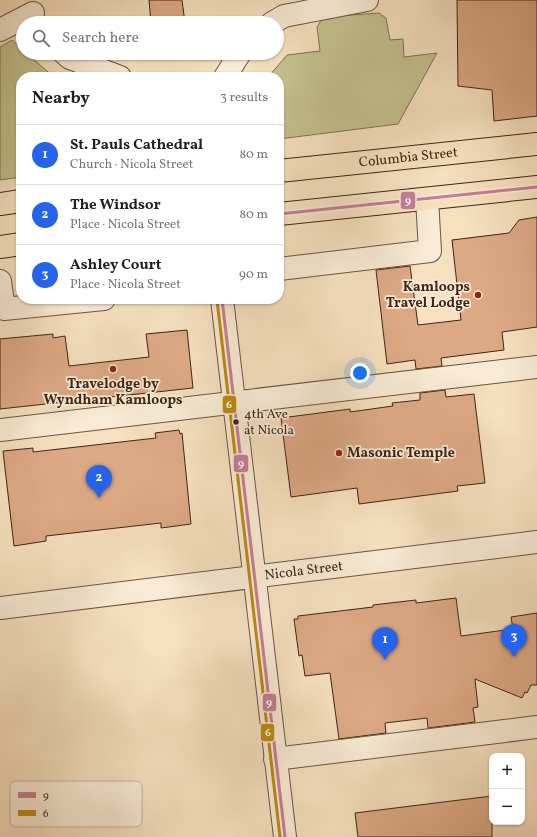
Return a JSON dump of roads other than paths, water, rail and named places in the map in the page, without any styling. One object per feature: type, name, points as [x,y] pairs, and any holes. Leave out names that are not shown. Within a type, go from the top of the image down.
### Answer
[{"type":"main road","name":"Columbia Street","points":[[284,170],[537,144]]},
{"type":"main road","points":[[284,213],[537,187]]},
{"type":"main road","points":[[0,204],[16,202]]},
{"type":"main road","points":[[0,247],[16,245]]},
{"type":"street","points":[[284,16],[367,0]]},
{"type":"street","points":[[0,30],[16,22]]},
{"type":"street","points":[[75,60],[107,72]]},
{"type":"street","points":[[228,72],[236,60]]},
{"type":"street","points":[[284,268],[430,251],[427,199]]},
{"type":"street","points":[[0,281],[4,309],[54,304]]},
{"type":"street","points":[[223,304],[284,837]]},
{"type":"street","points":[[0,430],[537,368]]},
{"type":"street","name":"Nicola Street","points":[[0,608],[537,542]]},
{"type":"street","points":[[275,759],[537,728]]},
{"type":"place","name":"Kamloops Travel Lodge","points":[[478,295]]},
{"type":"place","name":"Travelodge by Wyndham Kamloops","points":[[113,369]]},
{"type":"place","name":"4th Ave at Nicola","points":[[236,422]]},
{"type":"place","name":"Masonic Temple","points":[[339,453]]},
{"type":"place","name":"The Windsor","points":[[99,498]]},
{"type":"place","name":"Ashley Court","points":[[514,657]]},
{"type":"place","name":"St. Pauls Cathedral","points":[[385,660]]}]
